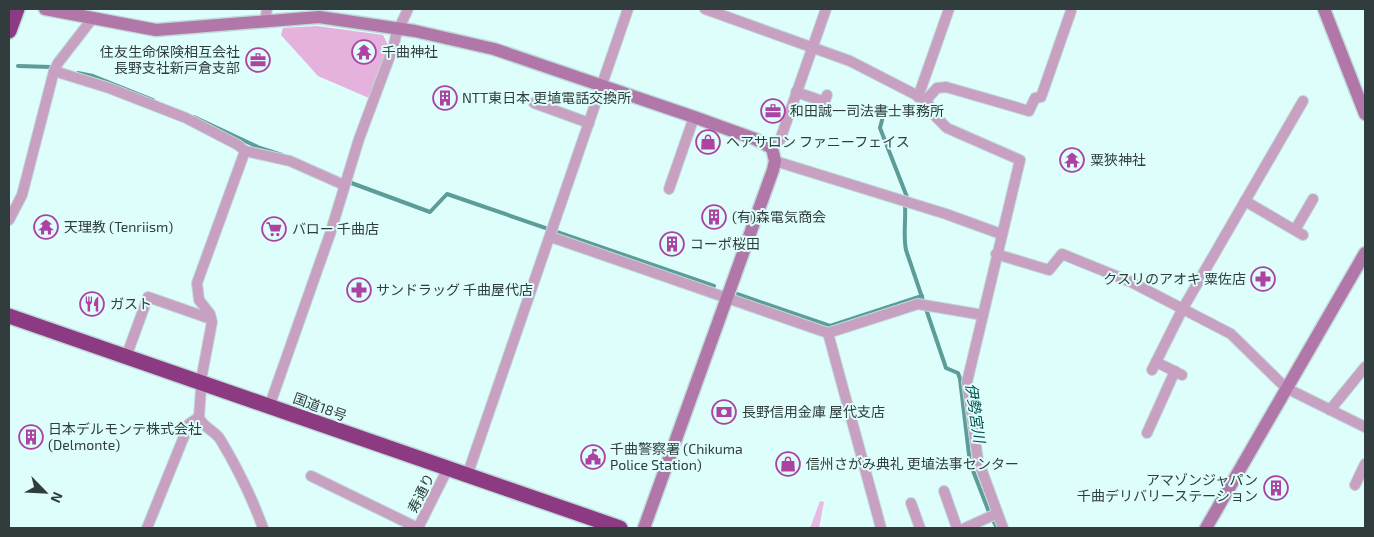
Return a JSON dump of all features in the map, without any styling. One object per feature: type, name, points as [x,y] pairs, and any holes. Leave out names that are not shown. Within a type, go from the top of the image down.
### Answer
[{"type":"highway","points":[[9,31],[17,9]]},
{"type":"highway","name":"国道18号","points":[[9,316],[447,470],[620,528]]},
{"type":"street","points":[[45,9],[92,19],[166,30],[266,15],[319,17],[400,28],[494,49],[756,139],[772,148],[775,161],[644,528]]},
{"type":"street","points":[[269,407],[330,234],[346,180],[408,9]]},
{"type":"street","points":[[467,476],[628,9]]},
{"type":"street","points":[[705,9],[850,61],[922,99],[947,128],[1020,160],[996,254],[967,382],[978,460],[996,514],[1003,528]]},
{"type":"street","points":[[772,148],[780,140],[826,9]]},
{"type":"street","points":[[922,99],[948,9]]},
{"type":"street","points":[[1324,9],[1365,114]]},
{"type":"street","points":[[922,99],[937,88],[946,87],[1029,111],[1035,98],[1041,97],[1071,11]]},
{"type":"street","points":[[9,220],[22,195],[54,71],[58,62],[92,19]]},
{"type":"street","points":[[54,71],[109,88],[186,118],[238,145],[245,151],[290,161],[346,180]]},
{"type":"street","points":[[796,92],[825,102]]},
{"type":"street","points":[[1147,434],[1156,425],[1178,373],[1154,366],[1182,310],[1303,101]]},
{"type":"street","points":[[534,103],[589,123]]},
{"type":"street","points":[[669,189],[694,117]]},
{"type":"street","points":[[245,151],[197,283],[199,300],[210,314],[211,319],[201,383],[199,417],[201,422],[219,438],[242,481],[263,528]]},
{"type":"street","points":[[775,161],[946,214],[1001,234]]},
{"type":"street","points":[[1245,201],[1299,232],[1313,200]]},
{"type":"street","points":[[552,232],[828,333],[925,304],[982,315]]},
{"type":"street","points":[[1206,528],[1365,253]]},
{"type":"street","points":[[996,254],[1049,270],[1062,254],[1131,282],[1231,334],[1286,388],[1365,427]]},
{"type":"street","points":[[126,357],[148,297],[211,319]]},
{"type":"street","points":[[828,333],[881,528]]},
{"type":"street","points":[[1330,410],[1365,367]]},
{"type":"street","points":[[147,528],[162,496],[189,424],[199,417]]},
{"type":"street","points":[[1355,485],[1365,464]]},
{"type":"street","name":"寿通り","points":[[418,528],[447,470]]},
{"type":"street","points":[[311,476],[418,528]]},
{"type":"street","points":[[944,491],[957,528]]},
{"type":"street","points":[[911,502],[920,528]]},
{"type":"street","points":[[966,528],[996,514]]},
{"type":"shaded area","points":[[317,26],[383,35],[388,45],[369,98],[318,76],[281,35],[283,28]]},
{"type":"shaded area","points":[[820,501],[824,502],[819,528],[810,528]]},
{"type":"waterway","points":[[18,66],[51,67]]},
{"type":"waterway","points":[[78,73],[93,76],[153,100]]},
{"type":"waterway","points":[[884,112],[880,128],[907,197]]},
{"type":"waterway","points":[[194,117],[260,148],[282,155]]},
{"type":"waterway","points":[[346,181],[430,212],[447,194],[714,286]]},
{"type":"waterway","name":"伊勢宮川","points":[[905,206],[906,250],[946,368],[958,373],[960,379],[970,463],[989,512]]},
{"type":"waterway","points":[[737,294],[830,326],[922,296]]},
{"type":"waterway","name":"伊勢宮川","points":[[993,520],[997,528]]},
{"type":"place","name":"千曲神社","points":[[364,52]]},
{"type":"place","name":"住友生命保険相互会社 長野支社新戸倉支部","points":[[258,60]]},
{"type":"place","name":"NTT東日本 更埴電話交換所","points":[[445,98]]},
{"type":"place","name":"和田誠一司法書士事務所","points":[[773,111]]},
{"type":"place","name":"ヘアサロン ファニーフェイス","points":[[708,142]]},
{"type":"place","name":"粟狹神社","points":[[1072,160]]},
{"type":"place","name":"(有)森電気商会","points":[[714,217]]},
{"type":"place","name":"天理教 (Tenriism)","points":[[46,227]]},
{"type":"place","name":"バロー 千曲店","points":[[274,229]]},
{"type":"place","name":"コーポ桜田","points":[[672,244]]},
{"type":"place","name":"クスリのアオキ 粟佐店","points":[[1263,279]]},
{"type":"place","name":"サンドラッグ 千曲屋代店","points":[[359,290]]},
{"type":"place","name":"ガスト","points":[[92,304]]},
{"type":"place","name":"長野信用金庫 屋代支店","points":[[724,412]]},
{"type":"place","name":"日本デルモンテ株式会社 (Delmonte)","points":[[31,437]]},
{"type":"place","name":"千曲警察署 (Chikuma Police Station)","points":[[593,457]]},
{"type":"place","name":"信州さがみ典礼 更埴法事センター","points":[[788,464]]},
{"type":"place","name":"アマゾンジャパン 千曲デリバリーステーション","points":[[1276,488]]}]
